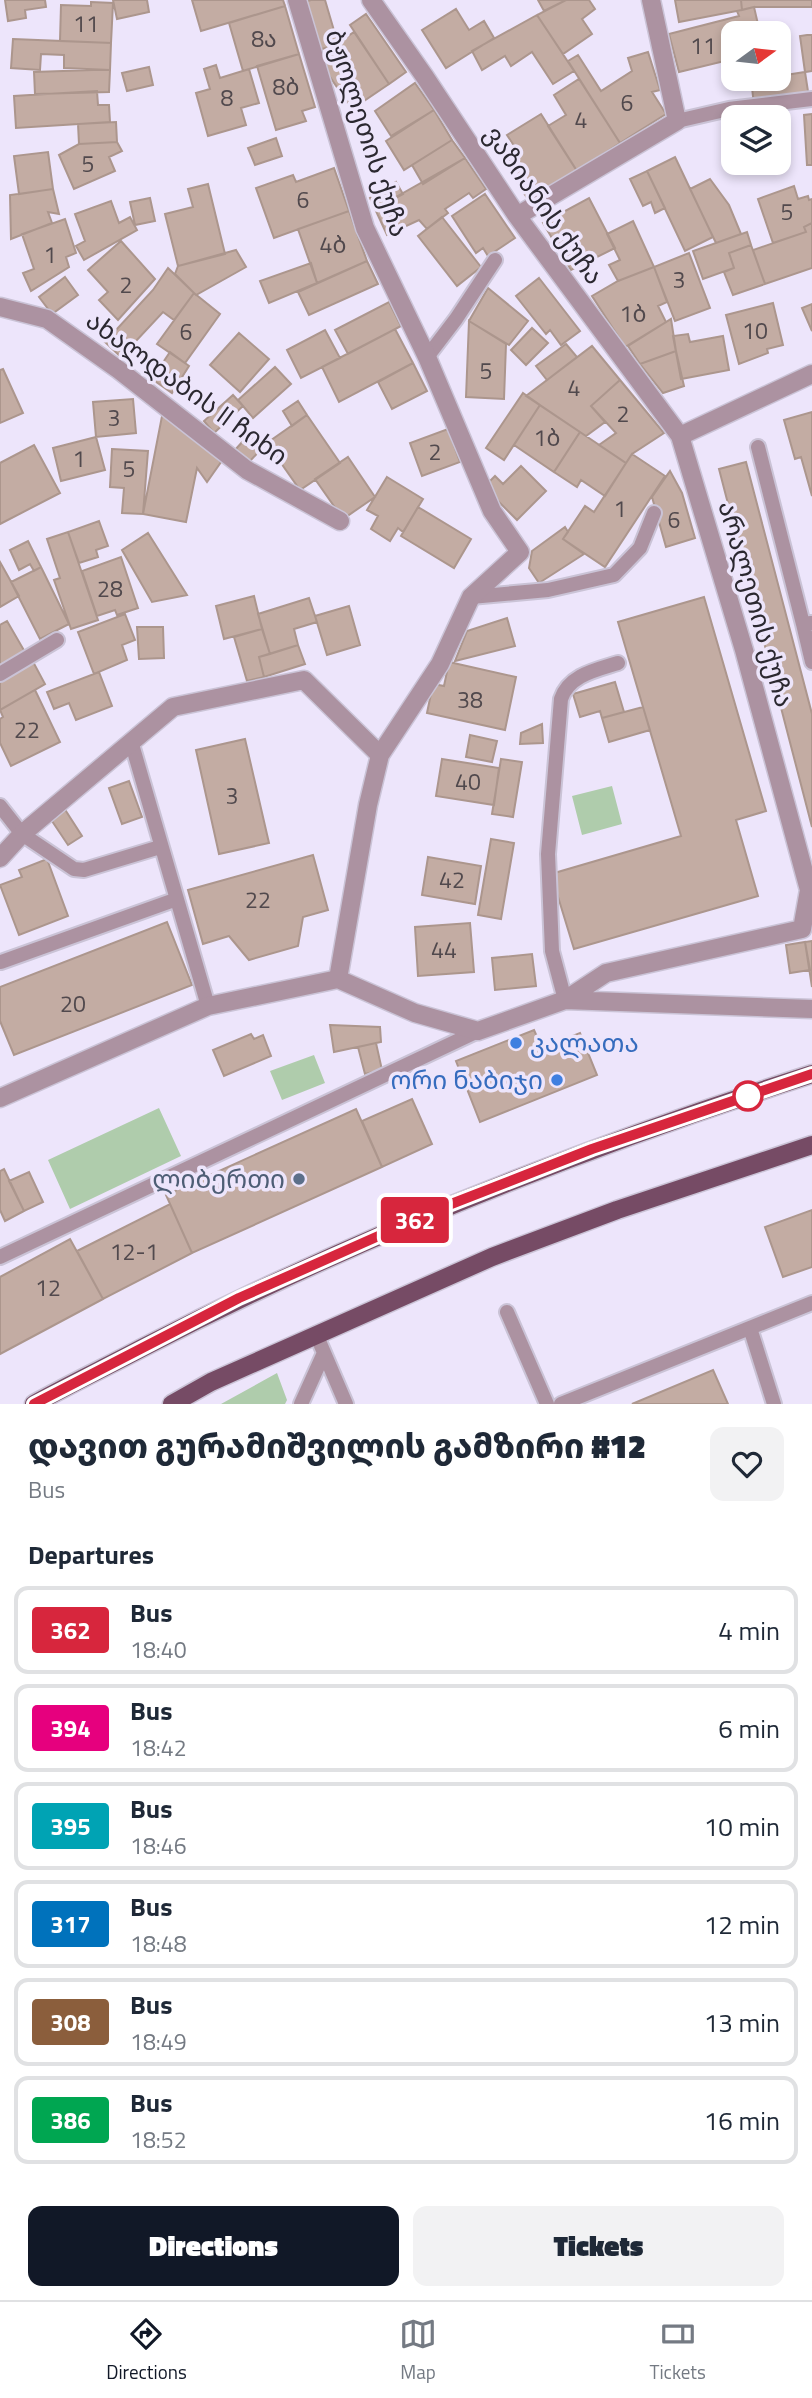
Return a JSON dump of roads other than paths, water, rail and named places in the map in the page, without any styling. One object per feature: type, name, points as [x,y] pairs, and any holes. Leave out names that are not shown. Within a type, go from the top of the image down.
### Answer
[{"type":"main road","points":[[34,1404],[239,1298],[446,1206],[592,1149],[812,1074]]},
{"type":"main road","points":[[172,1404],[211,1382],[316,1334],[517,1248],[617,1210],[812,1145]]},
{"type":"street","name":"ბჟოლეთის ქუჩა","points":[[297,0],[365,228],[426,357],[492,511],[520,552],[471,597],[440,664],[380,755],[368,805],[338,979]]},
{"type":"street","name":"ვაზიანის ქუჩა","points":[[371,0],[517,216],[680,436]]},
{"type":"street","points":[[517,216],[677,121],[652,0]]},
{"type":"street","name":"ახალდაბის II ჩიხი","points":[[0,307],[47,319],[119,370],[247,470],[340,521]]},
{"type":"street","points":[[680,436],[812,374]]},
{"type":"street","name":"არალეთის ქუჩა","points":[[565,1000],[606,972],[807,929],[809,890],[744,650],[680,436]]},
{"type":"street","points":[[0,858],[22,834],[173,707],[304,680],[380,755]]},
{"type":"street","points":[[0,1098],[208,1006],[338,979],[415,1013],[478,1031],[565,1000],[812,1009]]},
{"type":"lane","points":[[677,121],[729,109],[812,99]]},
{"type":"lane","points":[[426,357],[456,319],[495,260]]},
{"type":"lane","points":[[758,447],[808,623],[812,662]]},
{"type":"lane","points":[[471,597],[548,590],[614,575],[640,548],[654,513]]},
{"type":"lane","points":[[0,674],[57,640]]},
{"type":"lane","points":[[565,1000],[552,951],[548,854],[561,699],[565,690],[575,680],[618,663]]},
{"type":"lane","points":[[131,741],[208,1006]]},
{"type":"lane","points":[[0,806],[22,834],[64,865],[74,869],[84,870],[160,846]]},
{"type":"lane","points":[[1,962],[177,899]]},
{"type":"lane","points":[[0,1257],[478,1031]]},
{"type":"lane","points":[[561,1404],[812,1303]]},
{"type":"lane","points":[[507,1312],[547,1404]]},
{"type":"lane","points":[[750,1328],[774,1404]]},
{"type":"lane","points":[[316,1334],[346,1404]]},
{"type":"lane","points":[[301,1404],[324,1353]]},
{"type":"place","name":"კალათა","points":[[516,1043]]},
{"type":"place","name":"ორი ნაბიჯი","points":[[557,1080]]},
{"type":"place","name":"ლიბერთი","points":[[299,1179]]}]
